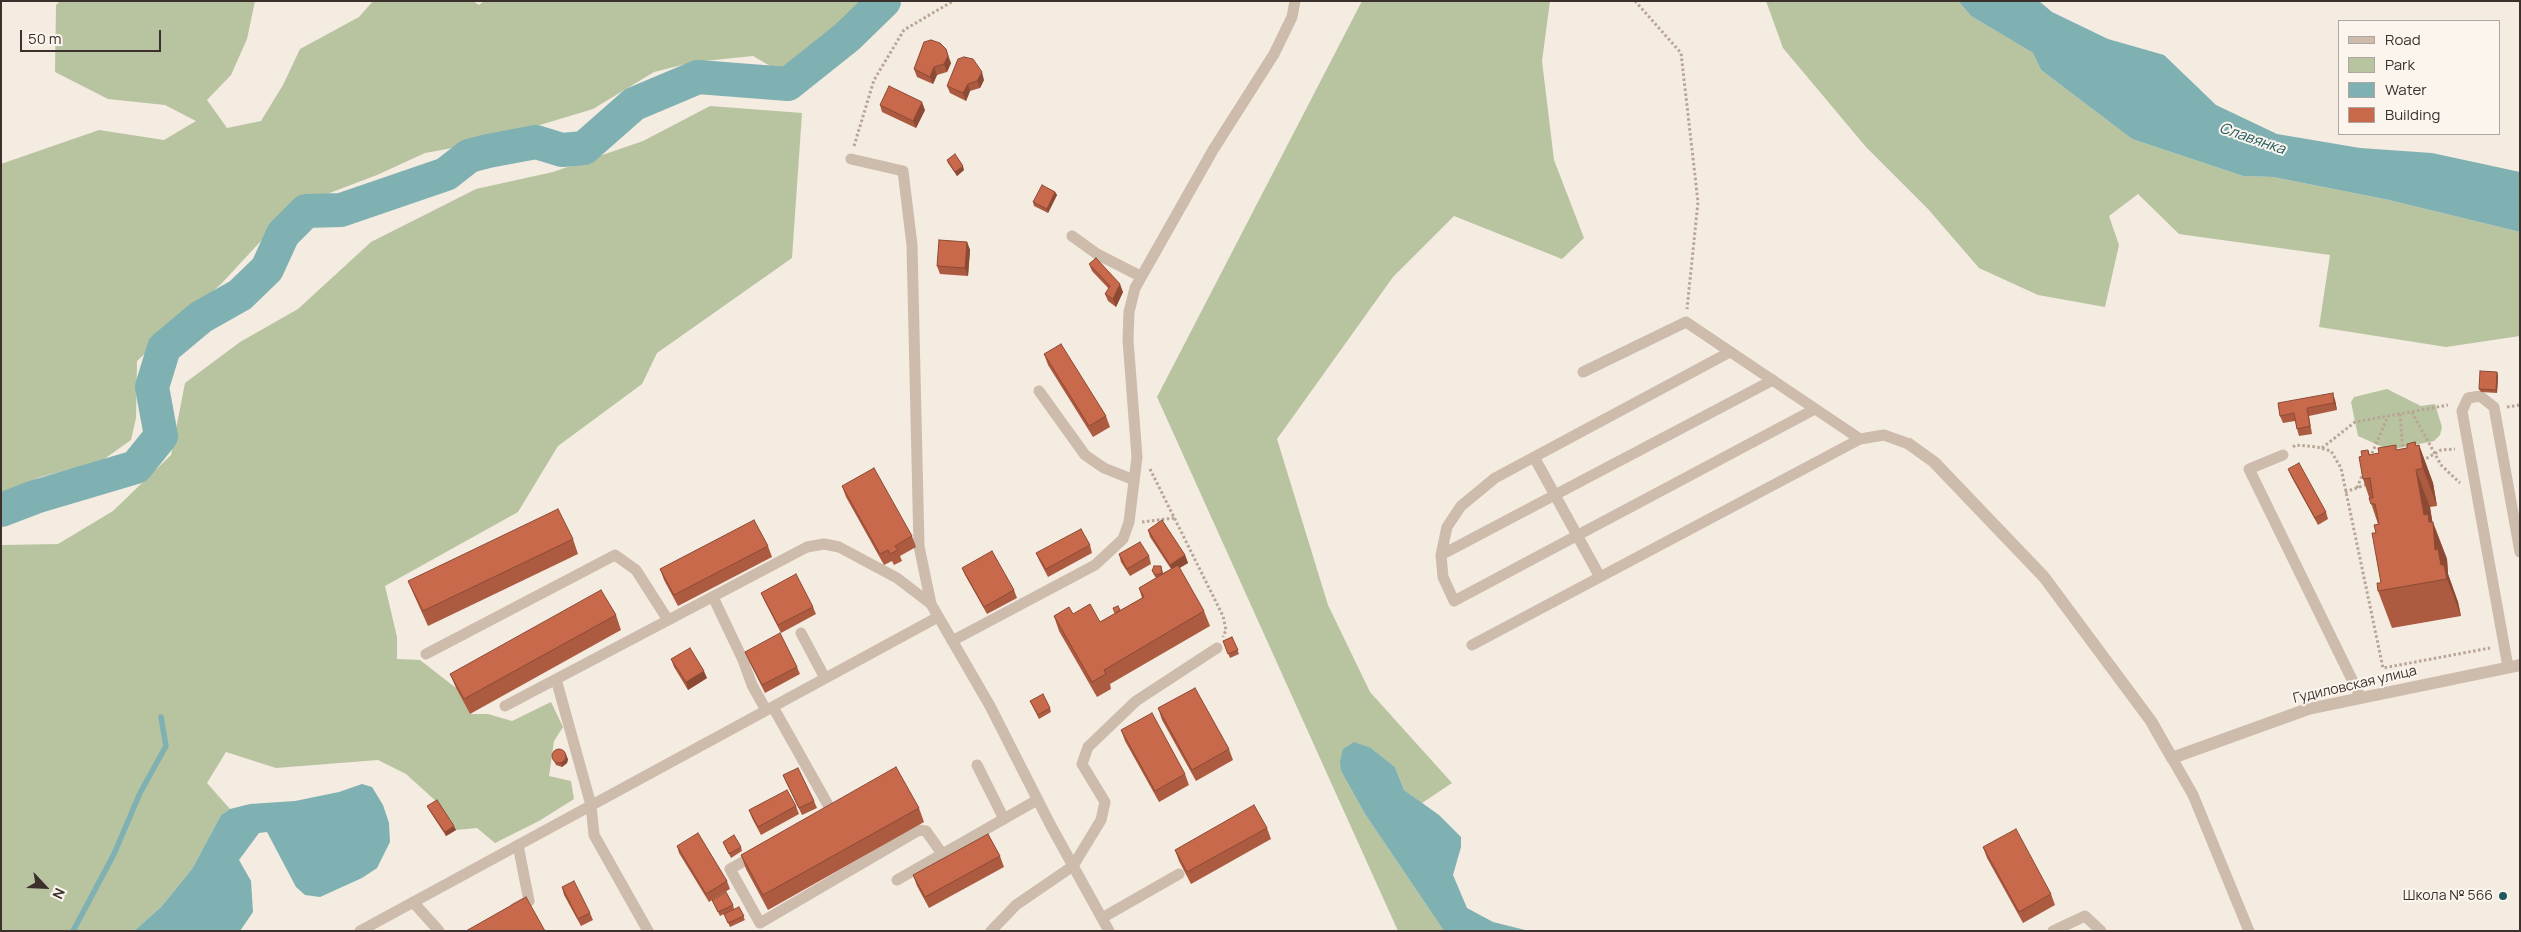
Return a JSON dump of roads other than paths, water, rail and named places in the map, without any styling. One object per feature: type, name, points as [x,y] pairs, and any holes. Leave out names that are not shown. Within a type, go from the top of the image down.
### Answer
[{"type":"street","points":[[1909,444],[1934,462],[2044,577],[2151,721],[2172,758]]},
{"type":"street","name":"Гудиловская улица","points":[[2172,758],[2308,709],[2514,666]]},
{"type":"lane","points":[[952,641],[1095,565],[1123,539],[1129,522],[1137,457],[1128,340],[1129,312],[1135,288],[1140,276],[1213,150],[1274,54],[1292,17],[1295,1]]},
{"type":"lane","points":[[850,159],[903,171],[912,245],[919,546],[931,604],[990,706],[1037,800],[1109,931]]},
{"type":"lane","points":[[1072,236],[1098,254],[1140,276]]},
{"type":"lane","points":[[1583,372],[1686,322],[1860,439]]},
{"type":"lane","points":[[1730,352],[1495,478],[1461,506],[1447,527],[1441,555],[1443,577],[1454,600],[1815,409]]},
{"type":"lane","points":[[1441,555],[1773,380]]},
{"type":"lane","points":[[1039,391],[1085,455],[1104,468],[1134,480]]},
{"type":"lane","points":[[2514,666],[2504,645],[2462,411],[2468,398],[2480,396],[2494,408],[2520,552]]},
{"type":"lane","points":[[1472,645],[1860,439],[1884,435],[1909,444]]},
{"type":"lane","points":[[2283,455],[2249,469],[2361,698]]},
{"type":"lane","points":[[1534,457],[1600,577]]},
{"type":"lane","points":[[505,706],[807,547],[824,544],[839,546],[897,578],[931,604]]},
{"type":"lane","points":[[426,654],[615,555],[636,570],[668,620]]},
{"type":"lane","points":[[713,597],[743,660],[752,685],[770,708],[832,812]]},
{"type":"lane","points":[[360,931],[938,617]]},
{"type":"lane","points":[[801,633],[825,678]]},
{"type":"lane","points":[[991,931],[1016,905],[1073,866],[1101,820],[1106,802],[1082,764],[1088,747],[1136,701],[1217,648]]},
{"type":"lane","points":[[556,679],[592,805],[594,835],[648,931]]},
{"type":"lane","points":[[2172,758],[2193,795],[2249,931]]},
{"type":"lane","points":[[977,765],[1004,820]]},
{"type":"lane","points":[[897,880],[1037,800]]},
{"type":"lane","points":[[764,850],[730,869],[760,923],[918,830],[926,831],[942,855]]},
{"type":"lane","points":[[506,914],[529,901],[518,845]]},
{"type":"lane","points":[[1102,918],[1179,874]]},
{"type":"lane","points":[[412,902],[439,931]]},
{"type":"lane","points":[[2053,931],[2085,916],[2101,931]]},
{"type":"water","name":"Славянка","points":[[1958,1],[2039,1],[2052,12],[2108,39],[2164,55],[2216,105],[2277,134],[2360,148],[2432,153],[2520,172],[2520,232],[2389,200],[2273,177],[2243,176],[2132,139],[2041,70],[2033,53],[1971,16]]},
{"type":"water","points":[[1354,742],[1371,748],[1395,767],[1404,790],[1439,815],[1461,837],[1461,847],[1453,875],[1467,908],[1493,922],[1529,931],[1444,931],[1365,814],[1341,771],[1340,761],[1343,749]]},
{"type":"water","points":[[362,784],[372,787],[383,805],[389,823],[390,842],[377,868],[362,878],[320,897],[305,895],[296,887],[267,832],[259,833],[239,860],[251,881],[253,912],[240,931],[134,931],[161,907],[192,869],[221,815],[230,809],[250,804],[295,801],[339,792]]},
{"type":"waterway","points":[[1,510],[35,497],[136,467],[161,436],[152,387],[164,348],[201,317],[240,295],[267,269],[283,234],[306,211],[341,210],[446,174],[469,156],[488,151],[536,142],[562,150],[584,148],[634,104],[698,77],[788,84],[847,37],[884,1]]},
{"type":"waterway","points":[[73,931],[114,854],[140,793],[166,746],[161,717]]},
{"type":"place","name":"Школа № 566","points":[[2503,896]]}]
